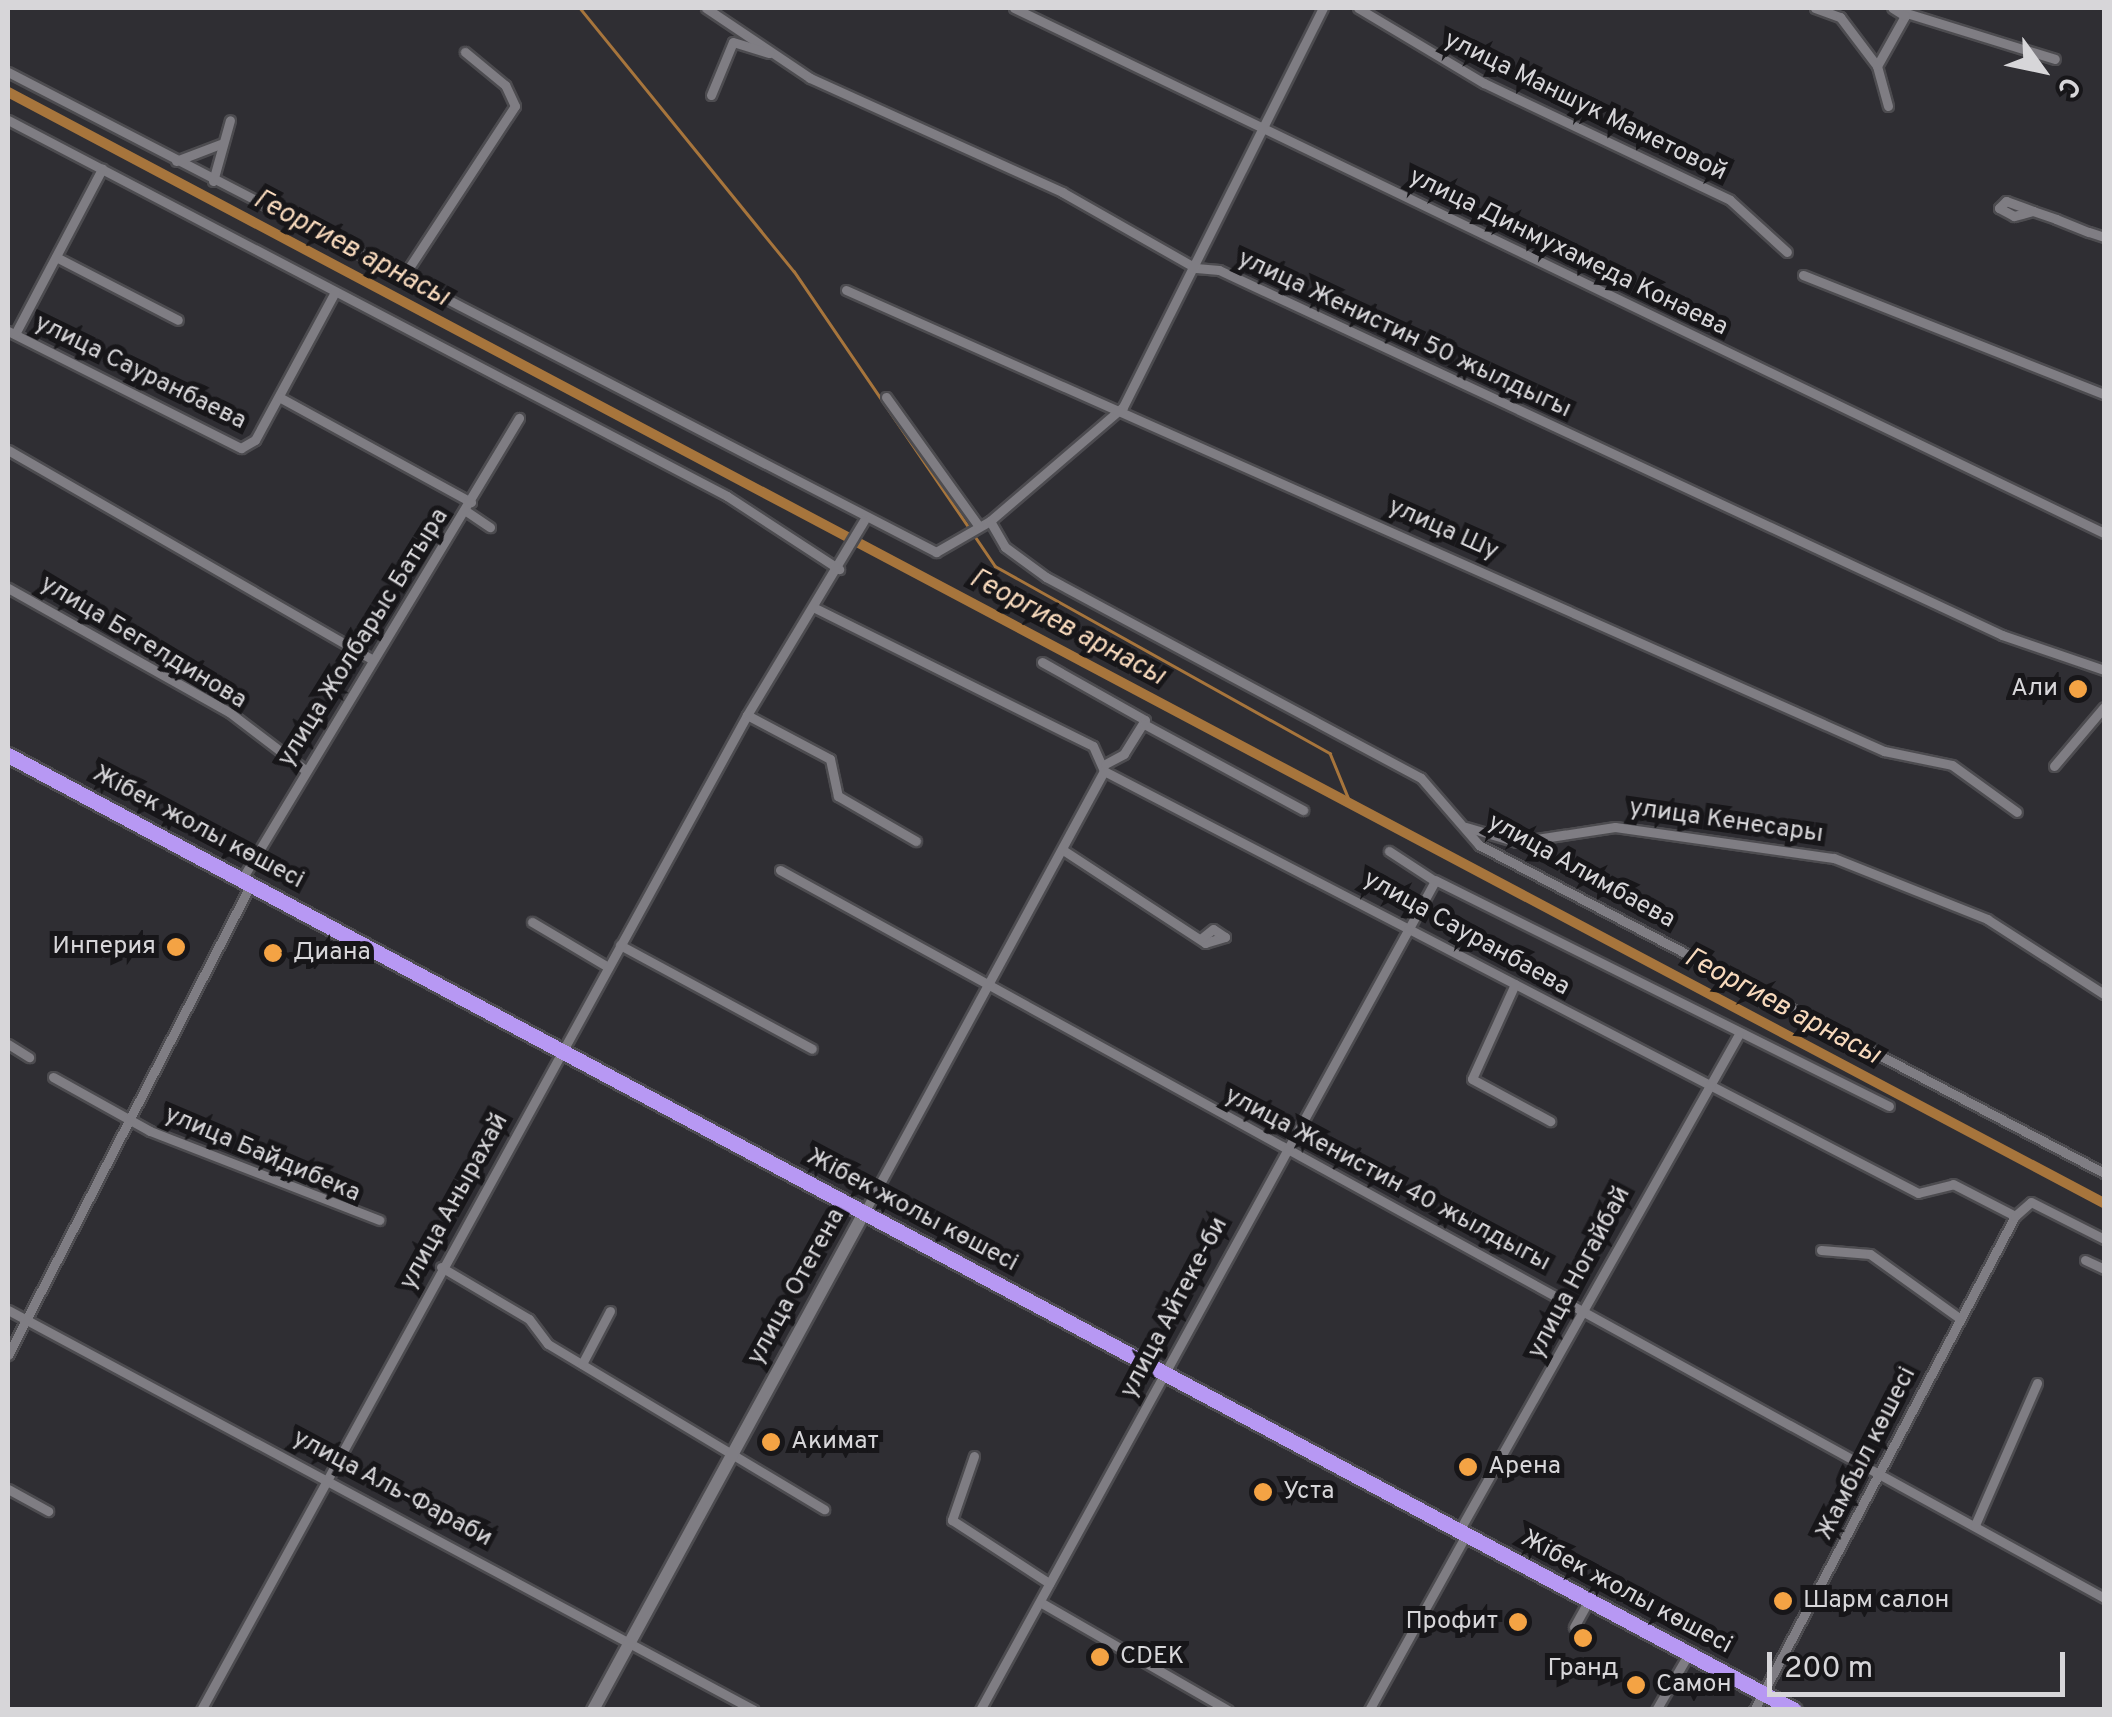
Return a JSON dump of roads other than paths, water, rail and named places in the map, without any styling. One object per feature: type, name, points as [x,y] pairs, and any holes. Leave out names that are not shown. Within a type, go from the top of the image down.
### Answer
[{"type":"highway","name":"Жібек жолы көшесі","points":[[8,755],[1794,1710]]},
{"type":"main road","name":"улица Отегена","points":[[593,1710],[864,1213]]},
{"type":"street","name":"улица Женистин 50 жылдыгы","points":[[706,8],[770,52],[1062,192],[1196,268],[1219,270],[2002,636],[2104,670]]},
{"type":"street","name":"улица Динмухамеда Конаева","points":[[1014,8],[2104,533]]},
{"type":"street","points":[[8,72],[919,550],[953,544],[990,521],[1124,407],[1174,290],[1196,268],[1323,8]]},
{"type":"street","name":"улица Маншук Маметовой","points":[[1358,8],[1484,83],[1730,200],[1787,252]]},
{"type":"street","points":[[1815,8],[1840,17],[1877,66],[1888,106]]},
{"type":"street","points":[[1840,17],[1848,8]]},
{"type":"street","points":[[1877,66],[1896,10],[2055,59]]},
{"type":"street","points":[[711,95],[732,42],[770,52]]},
{"type":"street","points":[[401,280],[514,106],[505,85],[465,52]]},
{"type":"street","points":[[8,120],[335,292],[409,336],[817,547],[841,565]]},
{"type":"street","points":[[213,181],[230,120]]},
{"type":"street","points":[[176,161],[222,143]]},
{"type":"street","name":"улица Сауранбаева","points":[[102,169],[12,333],[234,447],[255,440],[335,292]]},
{"type":"street","points":[[2033,210],[2104,237]]},
{"type":"street","points":[[56,257],[178,320]]},
{"type":"street","points":[[1802,275],[2104,394]]},
{"type":"street","name":"улица Шу","points":[[846,290],[1124,407],[1884,751],[1952,764],[2017,812]]},
{"type":"street","name":"улица Сауранбаева","points":[[279,397],[468,506],[490,527]]},
{"type":"street","points":[[886,397],[978,526]]},
{"type":"street","name":"улица Жолбарыс Батыра","points":[[8,1355],[305,770],[519,418]]},
{"type":"street","points":[[8,450],[372,659]]},
{"type":"street","name":"улица Анырахай","points":[[201,1710],[747,714],[841,565],[864,520]]},
{"type":"street","points":[[990,521],[1005,547],[1046,576],[1420,778],[1466,827]]},
{"type":"street","name":"улица Бегелдинова","points":[[8,588],[229,712],[305,770]]},
{"type":"street","name":"улица Сауранбаева","points":[[815,608],[1092,746],[1105,768],[1705,1086],[1918,1193],[1953,1184],[2015,1216],[2030,1202],[2104,1239]]},
{"type":"street","points":[[1042,662],[1144,724],[1303,810]]},
{"type":"street","points":[[2054,766],[2104,707]]},
{"type":"street","points":[[747,714],[830,759],[838,796],[916,842]]},
{"type":"street","name":"улица Отегена","points":[[864,1213],[1105,768],[1144,724]]},
{"type":"street","name":"улица Кенесары","points":[[1466,827],[1516,842],[1615,827],[1834,858],[1987,919],[2104,994]]},
{"type":"street","name":"улица Алимбаева","points":[[1466,827],[1479,845],[2104,1173]]},
{"type":"street","points":[[1063,850],[1202,938]]},
{"type":"street","points":[[1389,850],[1435,880],[1622,966],[1738,1034],[1888,1106]]},
{"type":"street","name":"улица Женистин 40 жылдыгы","points":[[780,870],[987,990],[1583,1309],[2104,1598]]},
{"type":"street","name":"улица Айтеке-би","points":[[980,1710],[1435,880]]},
{"type":"street","points":[[532,922],[608,967]]},
{"type":"street","points":[[620,945],[812,1049]]},
{"type":"street","points":[[1516,984],[1472,1079],[1550,1121]]},
{"type":"street","name":"улица Ногайбай","points":[[1369,1710],[1583,1309],[1705,1086],[1738,1034]]},
{"type":"street","points":[[8,1044],[29,1057]]},
{"type":"street","name":"улица Байдибека","points":[[53,1076],[130,1116],[379,1220]]},
{"type":"street","name":"Жамбыл көшесі","points":[[1754,1710],[2015,1216]]},
{"type":"street","points":[[1821,1250],[1870,1254],[1959,1318]]},
{"type":"street","points":[[2085,1260],[2104,1269]]},
{"type":"street","points":[[442,1267],[582,1364],[733,1448],[824,1508]]},
{"type":"street","name":"улица Аль-Фараби","points":[[8,1310],[328,1476],[754,1710]]},
{"type":"street","points":[[582,1364],[610,1311]]},
{"type":"street","points":[[1975,1525],[2037,1383]]},
{"type":"street","points":[[974,1456],[952,1520],[1050,1583]]},
{"type":"street","points":[[8,1490],[48,1511]]},
{"type":"street","points":[[1574,1627],[1589,1600]]},
{"type":"street","points":[[1040,1602],[1228,1710]]},
{"type":"street","points":[[1656,1710],[1688,1653]]},
{"type":"waterway","points":[[580,8],[794,271],[995,566],[1330,753],[1350,802]]},
{"type":"waterway","name":"Георгиев арнасы","points":[[8,92],[2104,1203]]},
{"type":"place","name":"Али","points":[[2078,689]]},
{"type":"place","name":"Инперия","points":[[176,947]]},
{"type":"place","name":"Диана","points":[[273,953]]},
{"type":"place","name":"Акимат","points":[[771,1442]]},
{"type":"place","name":"Арена","points":[[1468,1467]]},
{"type":"place","name":"Уста","points":[[1263,1492]]},
{"type":"place","name":"Шарм салон","points":[[1783,1601]]},
{"type":"place","name":"Профит","points":[[1518,1622]]},
{"type":"place","name":"Гранд","points":[[1583,1638]]},
{"type":"place","name":"CDEK","points":[[1100,1657]]},
{"type":"place","name":"Самон","points":[[1636,1685]]}]
